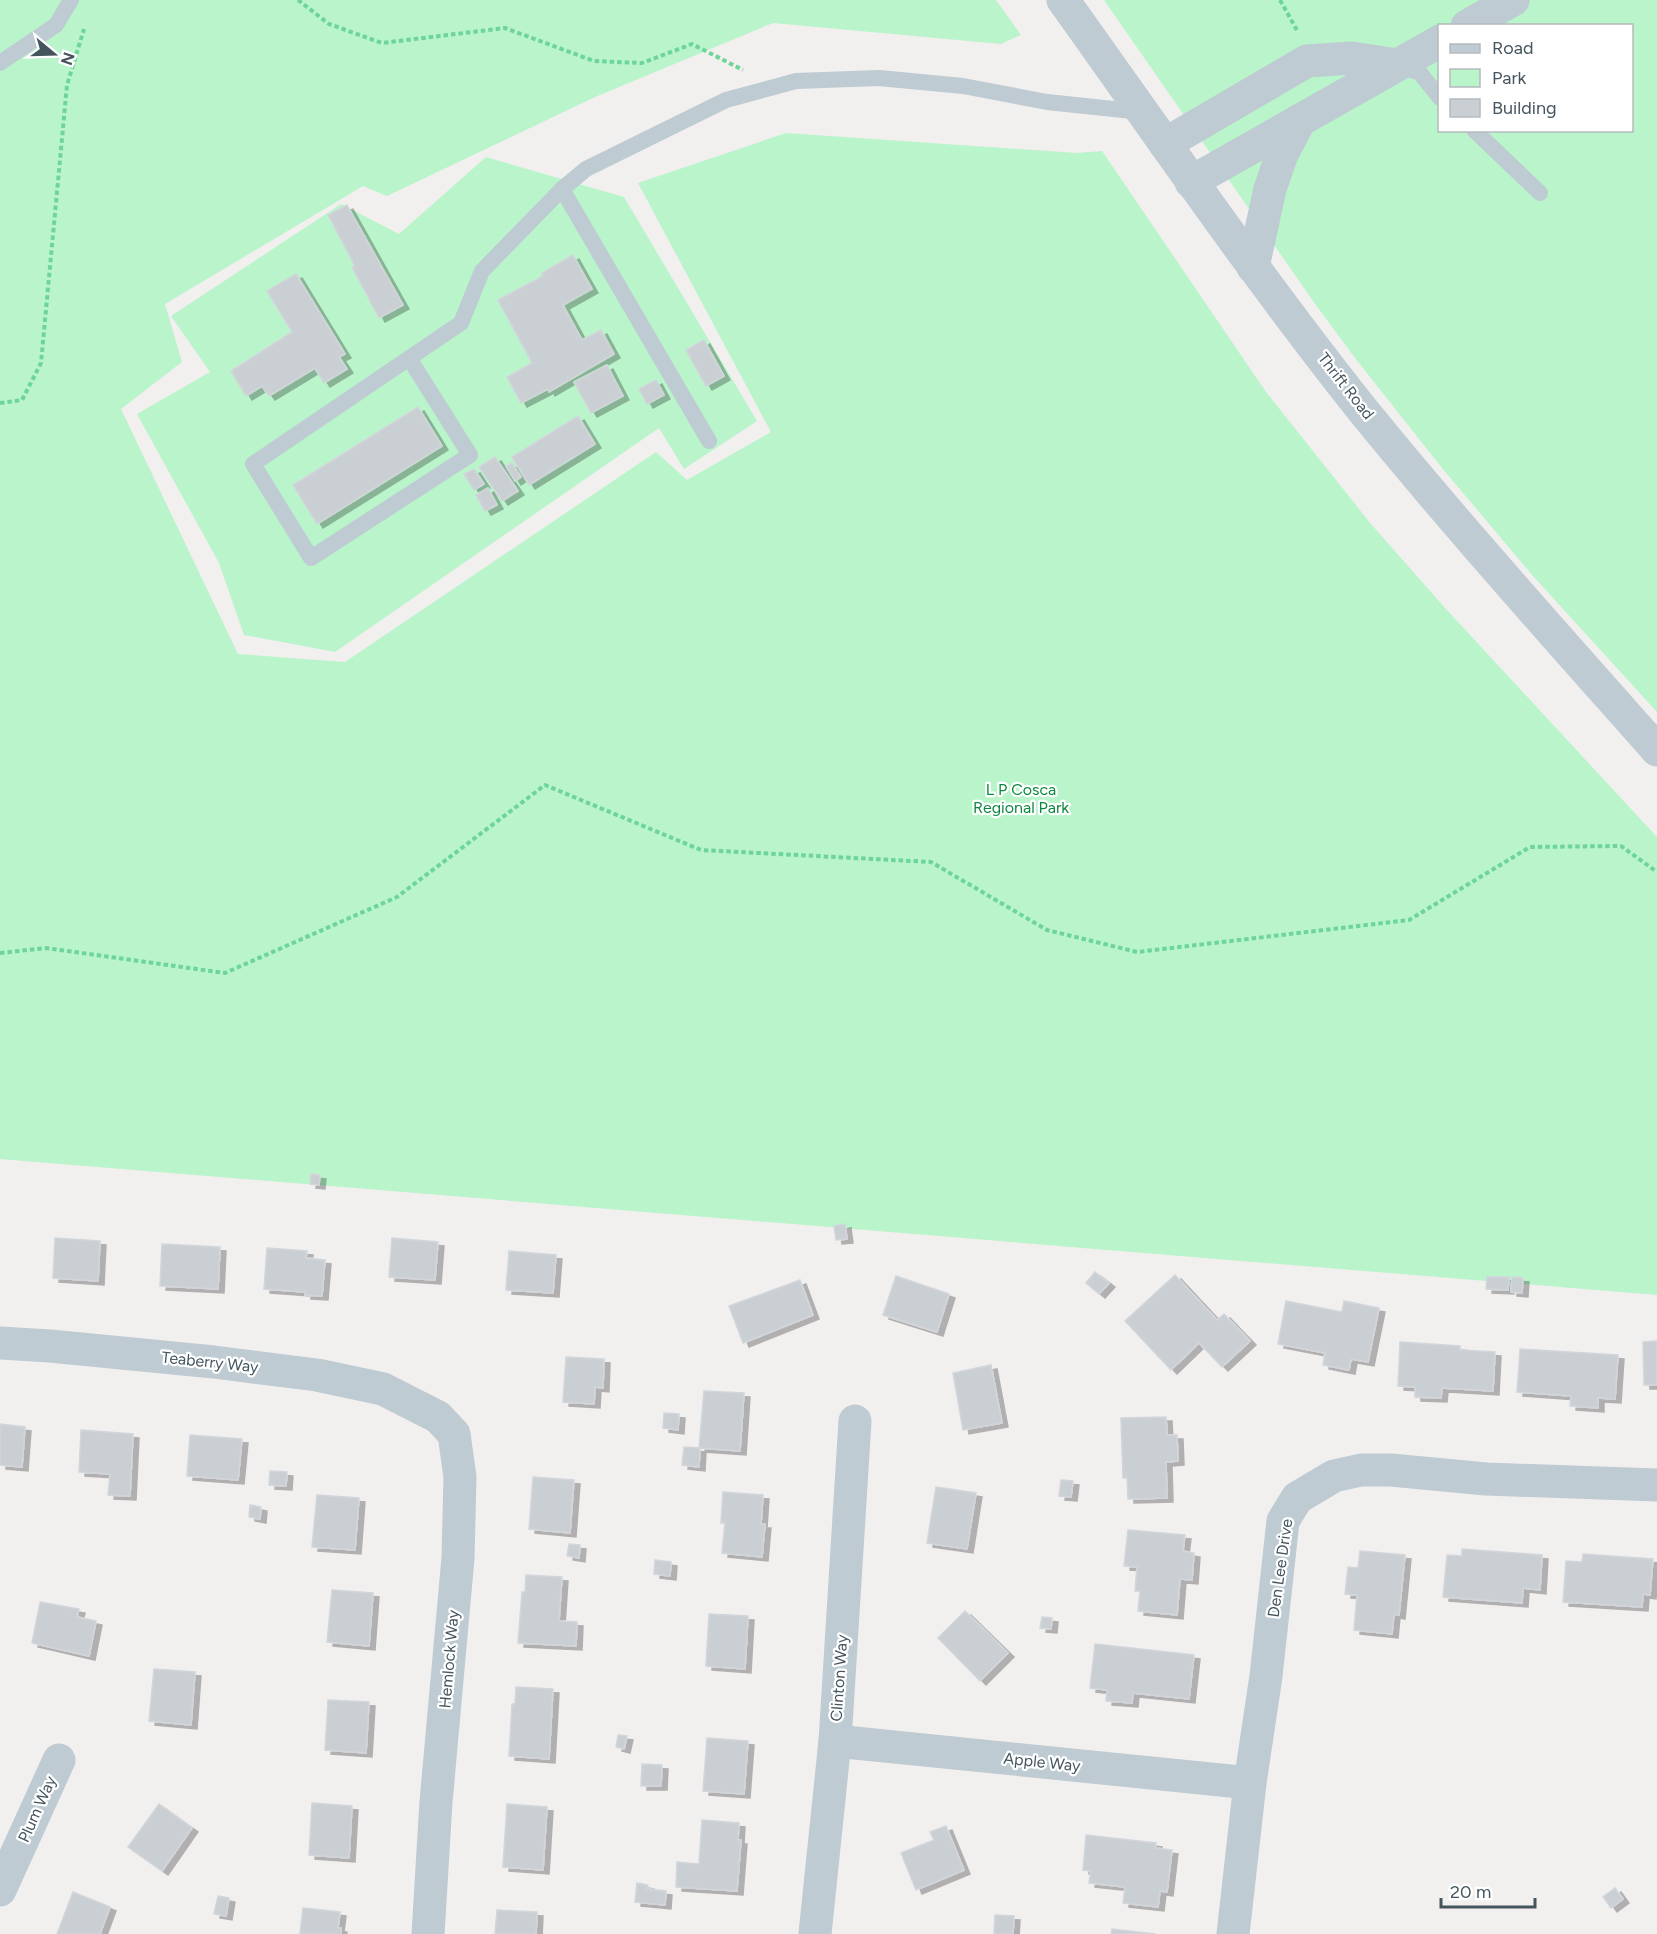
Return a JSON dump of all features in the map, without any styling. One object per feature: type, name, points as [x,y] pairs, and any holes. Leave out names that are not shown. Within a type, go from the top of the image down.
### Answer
[{"type":"street","name":"Thrift Road","points":[[1063,0],[1191,182],[1361,407],[1508,583],[1657,750]]},
{"type":"street","points":[[1471,24],[1513,0]]},
{"type":"street","points":[[1191,182],[1438,42]]},
{"type":"street","points":[[1165,144],[1307,61],[1352,58],[1397,65]]},
{"type":"street","points":[[1254,267],[1270,189],[1282,154],[1300,120]]},
{"type":"street","name":"Teaberry Way","points":[[0,1343],[202,1361],[317,1375],[383,1389],[415,1404]]},
{"type":"street","name":"Hemlock Way","points":[[415,1404],[438,1417],[454,1434],[460,1477],[458,1558],[436,1802],[428,1934]]},
{"type":"street","name":"Clinton Way","points":[[815,1934],[835,1741],[855,1421]]},
{"type":"street","name":"Den Lee Drive","points":[[1233,1934],[1283,1521],[1297,1498],[1334,1476],[1361,1470],[1391,1470],[1486,1479],[1657,1485]]},
{"type":"street","name":"Apple Way","points":[[835,1741],[1250,1783]]},
{"type":"street","name":"Plum Way","points":[[0,1890],[59,1760]]},
{"type":"lane","points":[[0,63],[56,25],[71,0]]},
{"type":"lane","points":[[1397,65],[1420,73],[1438,96]]},
{"type":"lane","points":[[409,358],[470,455],[311,558],[253,464],[409,358],[461,323],[482,271],[562,189],[586,169],[726,100],[796,81],[879,78],[963,86],[1047,102],[1142,112]]},
{"type":"lane","points":[[1476,132],[1540,193]]},
{"type":"lane","points":[[562,189],[710,441]]},
{"type":"path","points":[[298,0],[329,24],[382,43],[505,28],[594,61],[642,63],[692,44],[776,87]]},
{"type":"path","points":[[0,404],[22,400],[41,363],[67,85],[87,21]]},
{"type":"path","points":[[0,952],[46,948],[225,973],[397,897],[545,785],[701,850],[931,862],[1047,930],[1137,952],[1409,920],[1530,847],[1621,846],[1657,872]]},
{"type":"green space","name":"L P Cosca Regional Park","points":[[0,0],[996,0],[1021,35],[1001,44],[773,23],[595,97],[387,196],[363,186],[165,304],[182,362],[121,409],[238,654],[345,662],[656,452],[687,480],[771,432],[638,183],[786,133],[1077,153],[1102,151],[1266,392],[1371,524],[1445,608],[1657,837],[1657,1295],[0,1159]]},
{"type":"green space","points":[[1104,0],[1657,0],[1657,712],[1533,576],[1442,468],[1355,358]]},
{"type":"green space","points":[[486,157],[624,197],[757,421],[684,469],[659,428],[335,652],[244,635],[219,563],[137,414],[210,372],[171,316],[341,204],[399,234]]},
{"type":"building","points":[[347,205],[403,305],[379,318],[328,215]]},
{"type":"building","points":[[573,255],[592,289],[563,305],[582,340],[601,330],[614,354],[549,392],[548,389],[521,403],[507,377],[532,363],[498,300],[543,276],[542,273]]},
{"type":"building","points":[[296,274],[345,354],[339,357],[347,369],[324,383],[315,368],[269,396],[262,386],[246,396],[231,371],[292,332],[267,291]]},
{"type":"building","points":[[704,340],[724,376],[706,386],[686,350]]},
{"type":"building","points":[[607,365],[623,396],[591,413],[574,382]]},
{"type":"building","points":[[656,380],[664,395],[647,404],[639,389]]},
{"type":"building","points":[[418,407],[442,446],[317,524],[293,485]]},
{"type":"building","points":[[578,416],[595,444],[529,485],[512,457]]},
{"type":"building","points":[[495,457],[518,491],[502,501],[479,467]]},
{"type":"building","points":[[512,463],[521,477],[515,481],[506,466]]},
{"type":"building","points":[[474,469],[484,484],[474,490],[464,474]]},
{"type":"building","points":[[488,488],[497,505],[485,511],[476,495]]},
{"type":"building","points":[[311,1174],[320,1175],[319,1185],[310,1184]]},
{"type":"building","points":[[845,1224],[847,1239],[836,1240],[834,1226]]},
{"type":"building","points":[[55,1238],[100,1241],[98,1281],[53,1278]]},
{"type":"building","points":[[392,1238],[438,1242],[435,1280],[389,1277]]},
{"type":"building","points":[[162,1244],[220,1247],[218,1289],[160,1286]]},
{"type":"building","points":[[267,1248],[307,1251],[306,1258],[325,1260],[322,1296],[305,1295],[305,1292],[264,1289]]},
{"type":"building","points":[[509,1251],[556,1255],[553,1293],[506,1290]]},
{"type":"building","points":[[1095,1272],[1109,1283],[1099,1294],[1086,1283]]},
{"type":"building","points":[[1175,1275],[1217,1320],[1224,1314],[1250,1341],[1222,1367],[1199,1343],[1171,1370],[1125,1321]]},
{"type":"building","points":[[896,1276],[949,1294],[937,1332],[883,1315]]},
{"type":"building","points":[[1487,1277],[1509,1277],[1508,1290],[1486,1289]]},
{"type":"building","points":[[1512,1277],[1523,1278],[1522,1293],[1511,1292]]},
{"type":"building","points":[[800,1280],[813,1315],[743,1343],[729,1306]]},
{"type":"building","points":[[1286,1301],[1342,1312],[1344,1301],[1379,1308],[1368,1362],[1351,1359],[1349,1370],[1323,1365],[1325,1353],[1278,1344]]},
{"type":"building","points":[[1657,1341],[1657,1385],[1644,1385],[1643,1342]]},
{"type":"building","points":[[1400,1342],[1460,1346],[1460,1350],[1495,1352],[1493,1391],[1442,1388],[1441,1398],[1415,1397],[1415,1387],[1398,1386]]},
{"type":"building","points":[[1520,1349],[1618,1355],[1615,1399],[1598,1398],[1598,1408],[1570,1406],[1571,1396],[1517,1392]]},
{"type":"building","points":[[566,1357],[604,1359],[603,1388],[595,1387],[594,1404],[563,1402]]},
{"type":"building","points":[[991,1365],[1002,1423],[963,1430],[953,1373]]},
{"type":"building","points":[[704,1391],[744,1393],[740,1451],[699,1448]]},
{"type":"building","points":[[664,1413],[679,1414],[678,1430],[663,1428]]},
{"type":"building","points":[[1166,1417],[1167,1435],[1177,1435],[1178,1461],[1166,1462],[1167,1498],[1128,1499],[1127,1478],[1123,1478],[1121,1418]]},
{"type":"building","points":[[0,1424],[25,1427],[22,1467],[0,1465]]},
{"type":"building","points":[[81,1430],[133,1434],[130,1496],[108,1495],[110,1474],[79,1472]]},
{"type":"building","points":[[190,1435],[242,1439],[238,1480],[187,1476]]},
{"type":"building","points":[[684,1447],[700,1448],[699,1467],[682,1465]]},
{"type":"building","points":[[270,1471],[287,1472],[286,1486],[269,1485]]},
{"type":"building","points":[[533,1477],[574,1480],[570,1533],[529,1529]]},
{"type":"building","points":[[1061,1480],[1073,1481],[1071,1497],[1059,1496]]},
{"type":"building","points":[[936,1487],[976,1493],[967,1549],[927,1543]]},
{"type":"building","points":[[723,1492],[763,1495],[761,1524],[765,1524],[762,1557],[722,1553],[725,1523],[721,1523]]},
{"type":"building","points":[[317,1495],[359,1498],[355,1550],[312,1547]]},
{"type":"building","points":[[250,1505],[261,1507],[260,1519],[249,1517]]},
{"type":"building","points":[[1128,1530],[1185,1535],[1183,1551],[1194,1553],[1192,1580],[1180,1579],[1177,1615],[1138,1611],[1140,1591],[1135,1591],[1137,1567],[1124,1566]]},
{"type":"building","points":[[569,1544],[580,1545],[579,1558],[567,1556]]},
{"type":"building","points":[[1462,1549],[1542,1555],[1540,1590],[1523,1588],[1522,1603],[1443,1597],[1447,1555],[1462,1556]]},
{"type":"building","points":[[1360,1551],[1405,1555],[1399,1615],[1394,1614],[1392,1634],[1354,1630],[1357,1595],[1345,1594],[1348,1567],[1358,1568]]},
{"type":"building","points":[[1583,1554],[1653,1559],[1650,1595],[1643,1594],[1642,1607],[1563,1602],[1566,1561],[1582,1562]]},
{"type":"building","points":[[655,1560],[671,1562],[670,1576],[654,1574]]},
{"type":"building","points":[[526,1575],[562,1577],[559,1621],[577,1622],[576,1646],[518,1643],[522,1592],[525,1592]]},
{"type":"building","points":[[332,1590],[373,1593],[369,1646],[327,1642]]},
{"type":"building","points":[[40,1602],[79,1609],[77,1617],[96,1621],[89,1656],[32,1643]]},
{"type":"building","points":[[965,1611],[1008,1653],[980,1681],[938,1638]]},
{"type":"building","points":[[709,1614],[748,1616],[745,1669],[706,1666]]},
{"type":"building","points":[[1042,1617],[1052,1618],[1051,1629],[1040,1628]]},
{"type":"building","points":[[1095,1644],[1194,1655],[1189,1699],[1133,1693],[1132,1703],[1106,1701],[1107,1690],[1090,1688]]},
{"type":"building","points":[[154,1669],[195,1672],[191,1725],[149,1721]]},
{"type":"building","points":[[516,1687],[553,1689],[549,1759],[509,1756],[512,1704],[515,1704]]},
{"type":"building","points":[[328,1700],[369,1702],[366,1753],[325,1750]]},
{"type":"building","points":[[618,1735],[627,1736],[624,1749],[616,1747]]},
{"type":"building","points":[[707,1738],[748,1741],[744,1794],[703,1791]]},
{"type":"building","points":[[642,1764],[662,1765],[661,1786],[641,1786]]},
{"type":"building","points":[[312,1803],[352,1806],[349,1858],[309,1855]]},
{"type":"building","points":[[159,1804],[192,1828],[162,1871],[128,1847]]},
{"type":"building","points":[[507,1804],[547,1807],[543,1870],[503,1867]]},
{"type":"building","points":[[702,1820],[739,1823],[738,1840],[741,1840],[737,1891],[676,1887],[677,1862],[699,1864]]},
{"type":"building","points":[[946,1826],[964,1870],[916,1890],[901,1853],[934,1840],[930,1832]]},
{"type":"building","points":[[1086,1835],[1156,1843],[1155,1848],[1172,1850],[1167,1892],[1160,1891],[1158,1907],[1123,1903],[1125,1887],[1089,1883],[1091,1871],[1083,1870]]},
{"type":"building","points":[[637,1883],[648,1885],[647,1889],[666,1891],[665,1905],[635,1902]]},
{"type":"building","points":[[1615,1888],[1623,1899],[1611,1908],[1603,1897]]},
{"type":"building","points":[[73,1892],[110,1907],[100,1934],[57,1934]]},
{"type":"building","points":[[218,1896],[229,1898],[226,1916],[214,1914]]},
{"type":"building","points":[[303,1908],[340,1912],[338,1928],[341,1928],[341,1934],[300,1934]]},
{"type":"building","points":[[497,1910],[537,1912],[536,1934],[495,1934]]},
{"type":"building","points":[[995,1915],[1014,1916],[1013,1934],[994,1934]]},
{"type":"building","points":[[1112,1929],[1155,1934],[1111,1934]]}]
